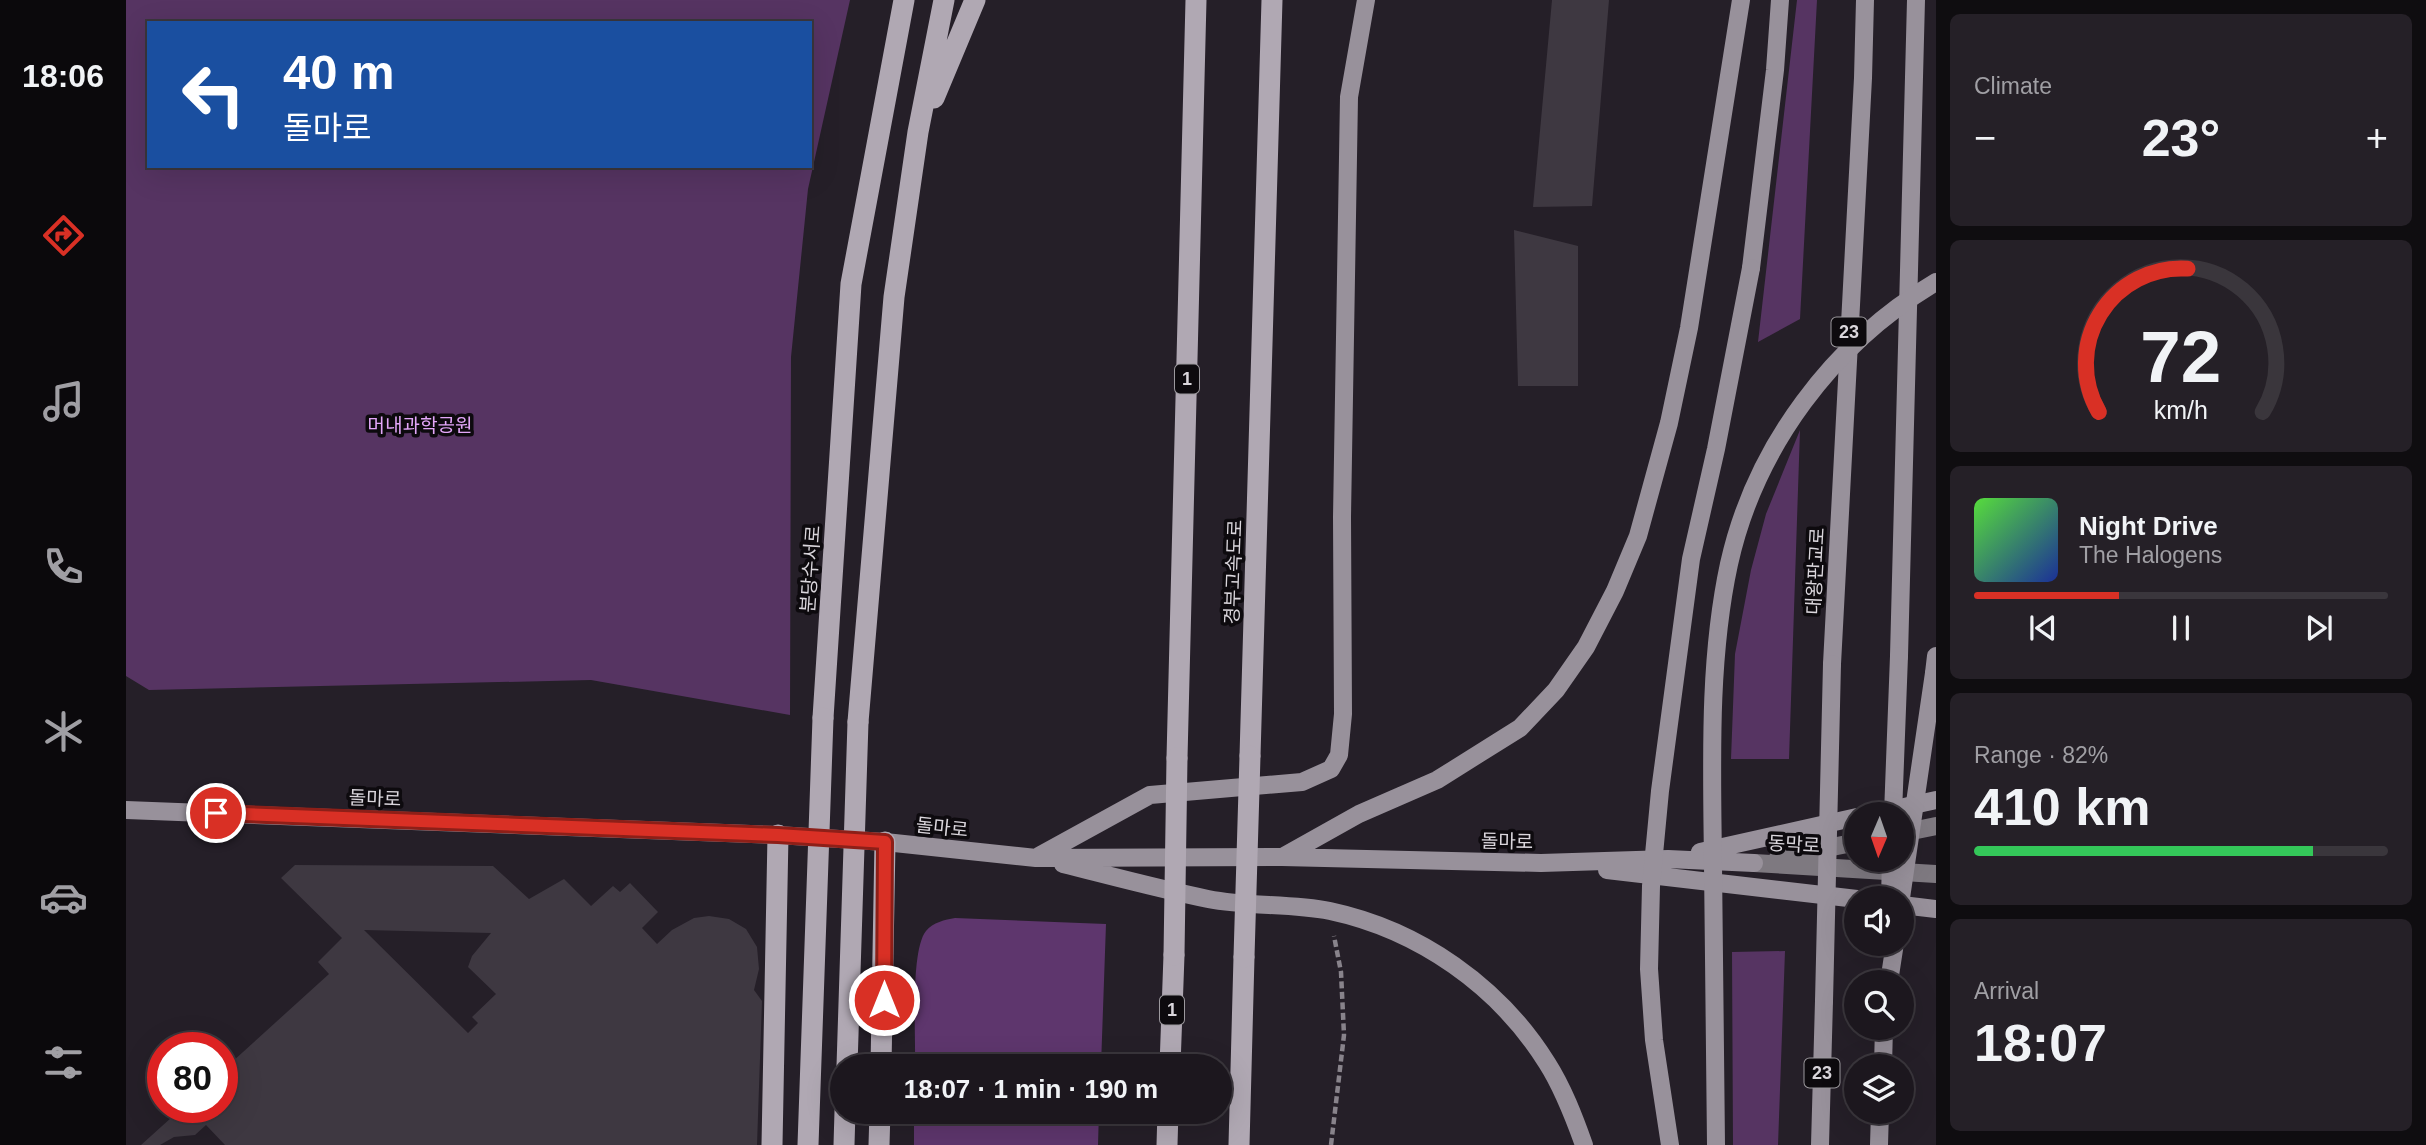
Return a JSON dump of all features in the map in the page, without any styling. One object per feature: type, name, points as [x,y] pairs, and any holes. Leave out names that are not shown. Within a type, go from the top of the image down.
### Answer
[{"type":"highway","name":"분당수서로","points":[[808,1145],[823,718],[851,284],[904,0]]},
{"type":"highway","points":[[847,1054],[858,722],[894,297],[918,132],[944,0]]},
{"type":"highway","points":[[918,132],[975,0]]},
{"type":"highway","name":"1","points":[[1170,1054],[1196,0]]},
{"type":"highway","name":"경부고속도로","points":[[1239,1145],[1272,0]]},
{"type":"highway","points":[[772,1145],[778,835]]},
{"type":"highway","points":[[881,1054],[885,842]]},
{"type":"highway","points":[[844,1145],[845,1124]]},
{"type":"highway","points":[[879,1145],[880,1124]]},
{"type":"highway","points":[[1167,1145],[1168,1124]]},
{"type":"main road","points":[[1036,858],[1150,795],[1302,782],[1331,769],[1339,755],[1343,714],[1342,517],[1349,97],[1366,0]]},
{"type":"main road","points":[[1282,857],[1359,814],[1437,780],[1520,728],[1556,690],[1586,647],[1615,591],[1638,536],[1669,423],[1689,328],[1741,0]]},
{"type":"main road","points":[[1670,1145],[1654,1040],[1649,969],[1651,886],[1660,791],[1691,559],[1716,449],[1751,268],[1780,0]]},
{"type":"main road","name":"대왕판교로","points":[[1821,1145],[1832,664],[1865,0]]},
{"type":"main road","points":[[1893,802],[1916,0]]},
{"type":"main road","points":[[1716,1145],[1712,764],[1718,630],[1730,563],[1751,496],[1779,439],[1806,399],[1839,358],[1874,326],[1936,282]]},
{"type":"main road","points":[[1903,886],[1935,664]]},
{"type":"main road","points":[[1914,805],[1936,800]]},
{"type":"main road","name":"돌마로","points":[[126,810],[778,835],[885,842],[1036,858],[1282,857],[1541,863],[1668,859],[1754,863]]},
{"type":"main road","points":[[1668,859],[1844,820]]},
{"type":"main road","points":[[1914,831],[1936,826]]},
{"type":"main road","name":"동막로","points":[[1754,863],[1844,845]]},
{"type":"main road","points":[[1036,858],[1210,900],[1330,911],[1387,929],[1444,957],[1485,988],[1519,1022],[1548,1064],[1584,1145]]},
{"type":"main road","points":[[1541,863],[1844,898]]},
{"type":"main road","name":"동막로","points":[[1754,863],[1936,874]]},
{"type":"main road","points":[[1914,906],[1936,909]]},
{"type":"main road","points":[[1879,1145],[1880,1124]]},
{"type":"path","points":[[1330,911],[1341,972],[1344,1035],[1331,1145]]},
{"type":"green space","name":"머내과학공원","points":[[126,0],[850,0],[808,189],[791,357],[790,715],[591,680],[149,690],[126,676]]},
{"type":"green space","points":[[1797,0],[1817,0],[1800,319],[1758,342]]},
{"type":"green space","points":[[1800,430],[1789,759],[1731,759],[1735,654],[1751,570],[1766,514]]},
{"type":"green space","points":[[1785,951],[1778,1145],[1733,1145],[1732,952]]},
{"type":"shaded area","points":[[955,918],[1106,924],[1101,1054],[915,1054],[918,956],[926,931],[939,922]]},
{"type":"shaded area","points":[[914,1124],[1099,1124],[1098,1145],[914,1145]]},
{"type":"building","points":[[1552,0],[1609,0],[1592,206],[1533,207]]},
{"type":"building","points":[[1514,230],[1578,246],[1578,386],[1518,386]]},
{"type":"building","points":[[295,865],[493,866],[529,899],[564,879],[591,906],[613,886],[620,892],[630,883],[658,912],[642,928],[657,944],[672,930],[694,918],[709,916],[729,919],[746,929],[757,947],[759,969],[754,990],[762,1001],[757,1145],[225,1145],[206,1125],[195,1135],[174,1137],[160,1145],[141,1145],[165,1123],[238,1123],[238,1056],[329,974],[318,962],[342,938],[281,878]],"holes":[[[364,930],[491,933],[472,956],[468,967],[496,994],[472,1017],[478,1023],[468,1033]]]},
{"type":"route","points":[[216,813],[778,835],[885,842],[884,1000]]}]
